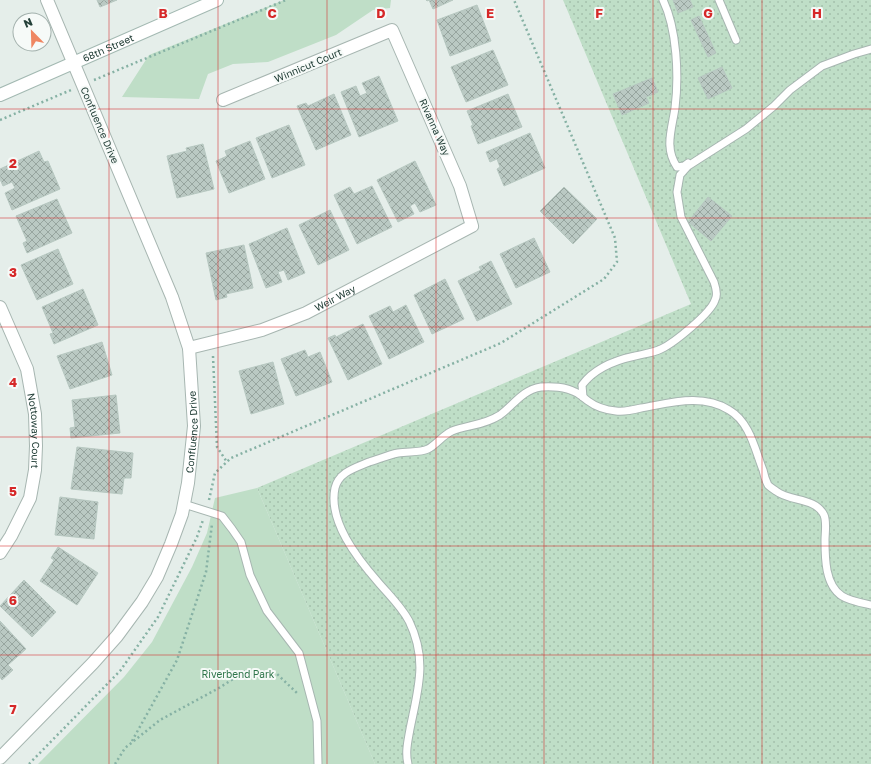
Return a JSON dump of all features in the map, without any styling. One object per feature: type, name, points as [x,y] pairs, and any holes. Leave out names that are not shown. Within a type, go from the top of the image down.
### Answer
[{"type":"street","name":"Confluence Drive","points":[[0,758],[93,663],[127,624],[157,577],[171,544],[184,504],[188,483],[194,426],[189,348],[172,296],[46,0]]},
{"type":"street","name":"68th Street","points":[[0,95],[216,0]]},
{"type":"street","name":"Winnicut Court","points":[[223,100],[392,30]]},
{"type":"street","name":"Rivanna Way","points":[[392,30],[460,186],[472,226]]},
{"type":"street","name":"Weir Way","points":[[189,348],[262,330],[306,313],[472,226]]},
{"type":"street","name":"Nottoway Court","points":[[0,307],[27,369],[35,414],[36,446],[35,470],[30,498],[21,518],[0,553]]},
{"type":"lane","points":[[663,0],[668,11],[675,42],[675,108],[670,131],[672,159],[677,167],[684,166],[742,129],[766,110],[788,88],[821,65],[871,45]]},
{"type":"lane","points":[[720,0],[736,40]]},
{"type":"lane","points":[[583,398],[582,385],[586,379],[618,361],[660,350],[688,331],[715,301],[716,292],[714,282],[681,217],[677,192],[680,175],[688,166],[746,129],[774,106],[790,90],[822,66],[871,49]]},
{"type":"lane","points":[[408,764],[406,756],[408,740],[420,680],[420,658],[417,644],[409,621],[402,609],[369,571],[350,543],[337,520],[334,510],[335,488],[344,473],[396,454],[425,450],[435,445],[449,432],[488,421],[501,414],[518,398],[531,390],[542,387],[556,387],[575,392],[590,403],[600,407],[619,411],[681,401],[701,401],[717,404],[730,410],[747,428],[768,484],[779,494],[811,503],[819,508],[825,517],[825,555],[827,573],[833,586],[842,595],[871,605]]},
{"type":"lane","points":[[184,504],[222,516],[241,542],[250,575],[267,611],[299,653],[317,721],[318,764]]},
{"type":"path","points":[[0,120],[286,0]]},
{"type":"path","points":[[28,764],[120,670],[158,617],[197,537],[206,511],[215,473],[231,458],[501,343],[604,279],[617,262],[615,238],[514,0]]},
{"type":"path","points":[[212,342],[217,447],[227,462]]},
{"type":"path","points":[[131,743],[177,660],[206,572],[212,524]]},
{"type":"path","points":[[115,764],[125,748],[160,720],[219,688],[247,670],[276,673],[301,697]]},
{"type":"green space","points":[[284,0],[391,0],[390,8],[373,10],[336,35],[268,62],[233,64],[208,74],[199,99],[122,97],[149,55]]},
{"type":"green space","points":[[563,0],[871,0],[871,764],[375,764],[257,488],[691,304]]},
{"type":"green space","name":"Riverbend Park","points":[[257,488],[375,764],[38,764],[124,677],[152,642],[192,567],[207,533],[215,498]]},
{"type":"building","points":[[97,0],[117,0],[100,7]]},
{"type":"building","points":[[429,0],[453,0],[433,9]]},
{"type":"building","points":[[673,0],[690,0],[693,7],[678,13]]},
{"type":"building","points":[[477,5],[491,41],[450,56],[437,20]]},
{"type":"building","points":[[699,16],[716,53],[708,57],[691,20]]},
{"type":"building","points":[[493,50],[508,85],[466,102],[451,67]]},
{"type":"building","points":[[722,67],[732,88],[708,99],[698,78]]},
{"type":"building","points":[[379,76],[398,121],[359,137],[341,92],[356,86],[360,96],[367,93],[362,83]]},
{"type":"building","points":[[652,78],[658,92],[646,97],[649,103],[622,115],[613,94]]},
{"type":"building","points":[[334,94],[351,135],[316,150],[297,106],[306,103],[308,106]]},
{"type":"building","points":[[508,94],[522,127],[478,144],[471,126],[473,125],[467,111]]},
{"type":"building","points":[[289,125],[305,165],[272,178],[256,138]]},
{"type":"building","points":[[530,133],[545,168],[504,186],[497,169],[500,167],[497,159],[490,162],[486,152]]},
{"type":"building","points":[[250,141],[265,179],[229,193],[216,161],[227,156],[225,151]]},
{"type":"building","points":[[203,144],[214,189],[177,198],[167,156],[187,151],[186,148]]},
{"type":"building","points":[[39,151],[44,162],[48,161],[60,189],[12,210],[5,193],[15,188],[12,182],[3,186],[0,179],[0,169]]},
{"type":"building","points":[[415,161],[436,205],[420,212],[415,203],[410,206],[414,214],[398,222],[377,180]]},
{"type":"building","points":[[372,186],[392,227],[357,244],[334,195],[350,187],[354,194]]},
{"type":"building","points":[[564,187],[597,219],[573,244],[540,211]]},
{"type":"building","points":[[708,197],[732,216],[711,241],[688,222]]},
{"type":"building","points":[[57,199],[72,233],[27,253],[23,243],[27,241],[16,216]]},
{"type":"building","points":[[330,210],[349,250],[318,265],[299,225]]},
{"type":"building","points":[[287,228],[305,273],[288,280],[284,270],[278,272],[282,282],[266,288],[249,244]]},
{"type":"building","points":[[534,238],[550,272],[516,288],[500,254]]},
{"type":"building","points":[[244,245],[253,288],[226,294],[227,297],[216,300],[206,253]]},
{"type":"building","points":[[58,249],[73,284],[37,300],[21,265]]},
{"type":"building","points":[[491,261],[512,304],[477,321],[458,281],[481,270],[479,267]]},
{"type":"building","points":[[445,279],[464,319],[432,334],[414,295]]},
{"type":"building","points":[[83,289],[98,325],[54,344],[50,334],[53,333],[42,307]]},
{"type":"building","points":[[406,305],[424,342],[389,359],[369,316],[390,306],[393,312]]},
{"type":"building","points":[[363,324],[382,364],[348,380],[328,338],[335,335],[336,337]]},
{"type":"building","points":[[102,342],[112,375],[70,389],[57,356]]},
{"type":"building","points":[[305,350],[308,357],[320,352],[332,382],[296,396],[281,359]]},
{"type":"building","points":[[273,362],[284,404],[251,414],[239,371]]},
{"type":"building","points":[[116,395],[120,433],[71,438],[70,428],[75,427],[72,400]]},
{"type":"building","points":[[77,447],[133,453],[131,478],[124,478],[122,494],[71,489]]},
{"type":"building","points":[[60,497],[98,502],[94,539],[55,535]]},
{"type":"building","points":[[58,547],[98,573],[77,605],[40,581],[54,560],[51,558]]},
{"type":"building","points":[[24,580],[56,612],[32,637],[0,606]]},
{"type":"building","points":[[0,621],[26,649],[8,665],[13,670],[2,680],[0,677]]}]
